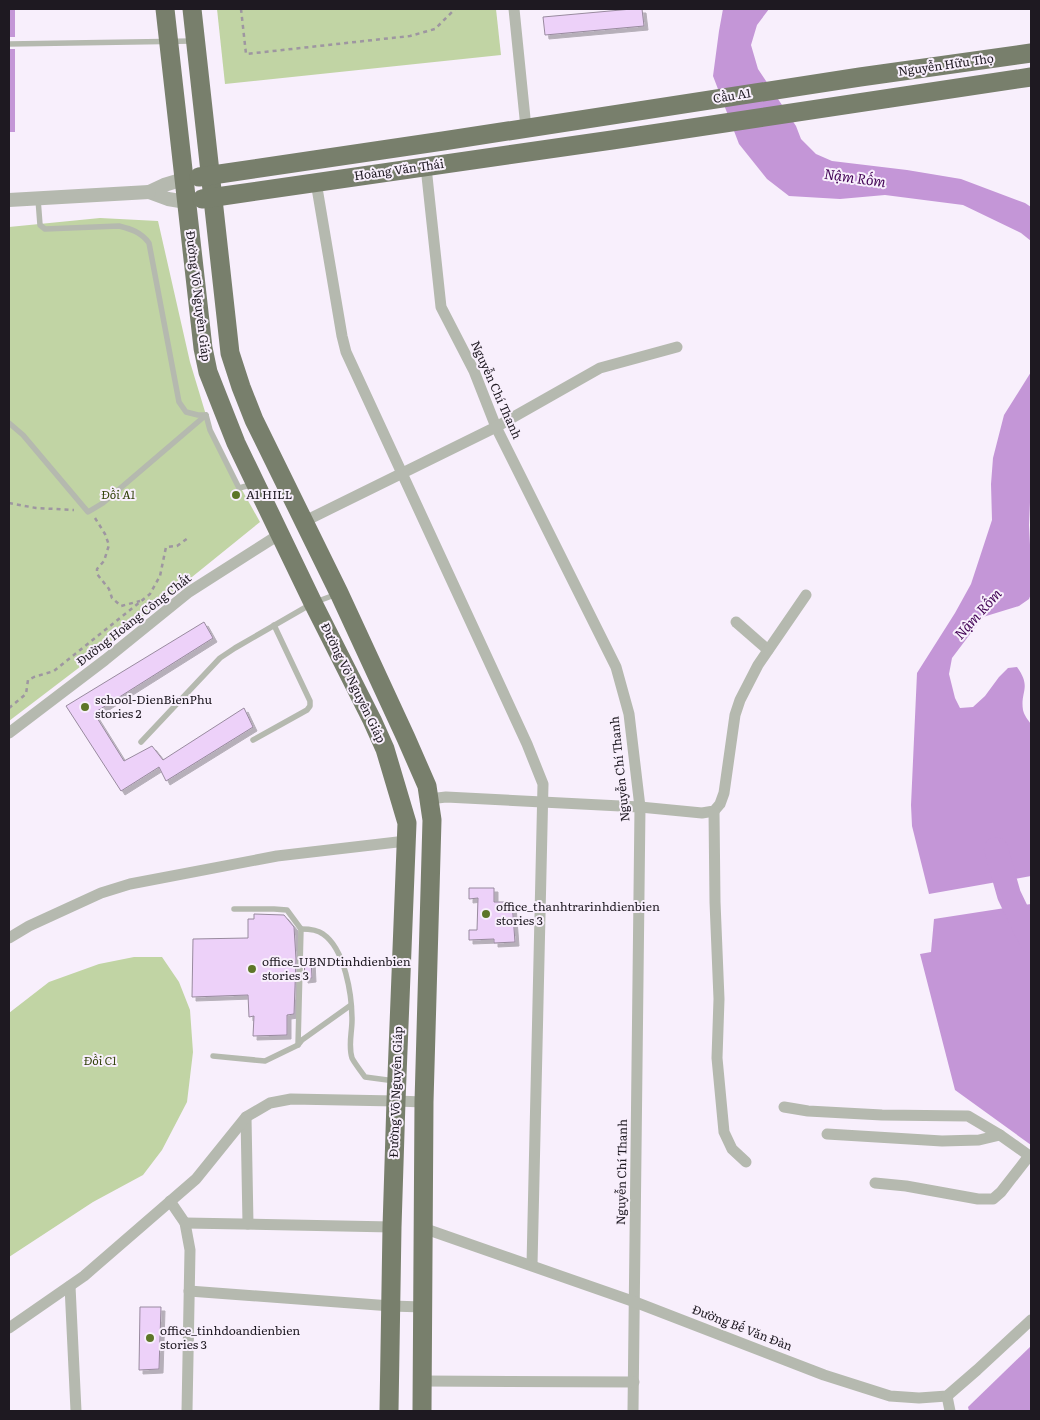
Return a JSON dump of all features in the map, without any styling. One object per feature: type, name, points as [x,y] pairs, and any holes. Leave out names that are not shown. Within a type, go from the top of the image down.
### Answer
[{"type":"highway","name":"Đường Võ Nguyên Giáp","points":[[165,9],[203,348],[208,372],[236,443],[385,749],[407,823],[392,1227],[389,1411]]},
{"type":"highway","name":"Đường Võ Nguyên Giáp","points":[[192,9],[230,353],[254,420],[339,593],[427,786],[432,820],[424,1102],[422,1411]]},
{"type":"highway","name":"Nguyễn Hữu Thọ","points":[[860,76],[1031,53]]},
{"type":"highway","name":"Cầu A1","points":[[605,116],[860,76]]},
{"type":"highway","name":"Nguyễn Hữu Thọ","points":[[865,102],[1031,76]]},
{"type":"highway","name":"Cầu A1","points":[[612,140],[865,102]]},
{"type":"highway","name":"Hoàng Văn Thái","points":[[184,179],[605,116]]},
{"type":"highway","name":"Hoàng Văn Thái","points":[[186,202],[612,140]]},
{"type":"highway","points":[[401,147],[426,167],[442,141]]},
{"type":"highway","points":[[280,534],[303,522]]},
{"type":"highway","points":[[400,984],[427,985]]},
{"type":"highway","points":[[392,1227],[423,1228]]},
{"type":"street","points":[[514,9],[526,128]]},
{"type":"street","name":"Nguyễn Chí Thanh","points":[[426,167],[442,307],[474,371],[496,427],[616,668],[629,714],[640,807],[633,1411]]},
{"type":"street","points":[[9,200],[149,192],[184,179]]},
{"type":"street","points":[[316,182],[346,352],[527,744],[543,784],[532,1265]]},
{"type":"street","points":[[149,192],[168,199],[186,202]]},
{"type":"street","points":[[303,522],[496,427],[600,368],[677,347]]},
{"type":"street","name":"Đường Hoàng Công Chất","points":[[9,734],[189,592],[280,534]]},
{"type":"street","points":[[429,799],[446,797],[640,807],[702,813],[714,811],[720,804],[724,793],[735,715],[749,681],[806,595]]},
{"type":"street","points":[[736,622],[768,650]]},
{"type":"street","points":[[714,811],[719,999],[718,1058],[724,1132],[732,1149],[746,1162]]},
{"type":"street","points":[[9,938],[74,905],[101,893],[130,884],[277,856],[406,841]]},
{"type":"street","points":[[9,1328],[84,1276],[196,1179],[246,1116],[270,1103],[291,1099],[424,1102]]},
{"type":"street","points":[[784,1107],[882,1115],[968,1116],[1000,1135],[1030,1157],[1001,1192],[992,1199],[978,1200],[915,1187],[875,1183]]},
{"type":"street","points":[[246,1116],[248,1224]]},
{"type":"street","points":[[827,1134],[942,1141],[979,1140],[1000,1135]]},
{"type":"street","points":[[170,1202],[185,1223],[190,1250],[187,1411]]},
{"type":"street","points":[[185,1223],[392,1227]]},
{"type":"street","name":"Đường Bế Văn Đàn","points":[[423,1228],[635,1302],[824,1375],[890,1396],[920,1398],[947,1396]]},
{"type":"street","points":[[70,1286],[76,1411]]},
{"type":"street","points":[[189,1291],[423,1307]]},
{"type":"street","points":[[950,1411],[947,1396],[1031,1320]]},
{"type":"street","points":[[423,1381],[634,1382]]},
{"type":"lane","points":[[9,44],[196,41]]},
{"type":"lane","points":[[38,198],[40,225],[45,229],[119,226],[129,228],[144,236],[149,243],[179,402],[186,412],[198,415],[206,414]]},
{"type":"lane","points":[[206,414],[210,430],[239,488],[256,484]]},
{"type":"lane","points":[[9,423],[23,435],[90,511],[103,503],[206,414]]},
{"type":"lane","points":[[141,742],[220,658],[313,603],[339,593]]},
{"type":"lane","points":[[253,740],[308,710],[310,706],[310,701],[274,625]]},
{"type":"lane","points":[[234,909],[287,910],[301,928],[323,934],[333,945],[341,960],[348,983],[352,1021],[350,1039],[352,1058],[365,1077],[397,1081]]},
{"type":"lane","points":[[298,1045],[301,928]]},
{"type":"lane","points":[[213,1056],[265,1061],[298,1045],[302,1040],[351,1005]]},
{"type":"path","points":[[241,9],[246,54],[410,36],[435,29],[455,9]]},
{"type":"path","points":[[9,503],[36,508],[90,511],[105,534],[109,545],[104,561],[97,569],[97,574],[109,589],[112,598],[121,606],[142,601]]},
{"type":"path","points":[[9,708],[26,694],[28,680],[34,676],[54,671],[150,594],[160,576],[166,547],[177,546],[188,538]]},
{"type":"green space","points":[[217,9],[496,9],[501,55],[225,84]]},
{"type":"green space","name":"Đồi A1","points":[[100,218],[158,221],[190,362],[215,442],[260,522],[93,657],[9,721],[9,227]]},
{"type":"green space","name":"Đồi C1","points":[[134,957],[162,957],[179,982],[190,1010],[193,1052],[187,1102],[162,1150],[143,1175],[93,1202],[9,1257],[9,1013],[49,982],[99,964]]},
{"type":"water","points":[[9,9],[15,9],[15,37],[10,37]]},
{"type":"water","points":[[723,9],[769,9],[757,25],[751,45],[758,69],[796,126],[801,139],[816,154],[832,161],[961,179],[1025,203],[1031,207],[1031,241],[1021,233],[963,205],[885,195],[840,199],[789,196],[767,179],[739,144],[713,76]]},
{"type":"water","points":[[10,49],[15,49],[15,132],[10,132]]},
{"type":"water","points":[[1031,372],[1029,525],[1031,594],[1029,599],[1019,606],[983,617],[952,658],[949,674],[955,698],[960,708],[973,707],[985,696],[1008,668],[1017,667],[1024,680],[1022,704],[1025,716],[1031,724],[1031,876],[929,894],[912,826],[911,805],[917,673],[971,584],[992,520],[991,484],[993,458],[1004,415]]},
{"type":"water","points":[[1031,904],[1031,1145],[955,1090],[920,954],[931,952],[934,919]]},
{"type":"water","points":[[1031,1346],[1031,1411],[969,1411],[968,1407]]},
{"type":"building","points":[[642,9],[644,26],[545,35],[543,17]]},
{"type":"building","name":"school-DienBienPhu stories 2","points":[[204,622],[213,638],[94,713],[124,761],[152,746],[163,760],[244,708],[253,727],[166,781],[159,767],[121,791],[66,706]]},
{"type":"building","points":[[469,888],[494,888],[494,902],[512,902],[515,942],[494,943],[494,939],[469,940],[469,930],[477,930],[478,898],[469,899]]},
{"type":"building","name":"office_UBNDtinhdienbien stories 3","points":[[254,914],[284,915],[294,927],[296,959],[294,1014],[287,1015],[287,1035],[253,1036],[254,1016],[249,1017],[248,995],[192,997],[193,939],[248,938],[248,919],[254,919]]},
{"type":"building","points":[[311,958],[312,978],[304,979],[305,959]]},
{"type":"building","name":"office_tinhdoandienbien stories 3","points":[[140,1307],[161,1307],[159,1369],[139,1370]]},
{"type":"waterway","name":"Nậm Rốm","points":[[996,849],[1009,895],[1031,941]]},
{"type":"place","name":"A1 HILL","points":[[236,495]]},
{"type":"place","name":"school-DienBienPhu stories 2","points":[[85,707]]},
{"type":"place","name":"office_thanhtrarinhdienbien stories 3","points":[[486,914]]},
{"type":"place","name":"office_UBNDtinhdienbien stories 3","points":[[252,969]]},
{"type":"place","name":"office_tinhdoandienbien stories 3","points":[[150,1338]]}]
